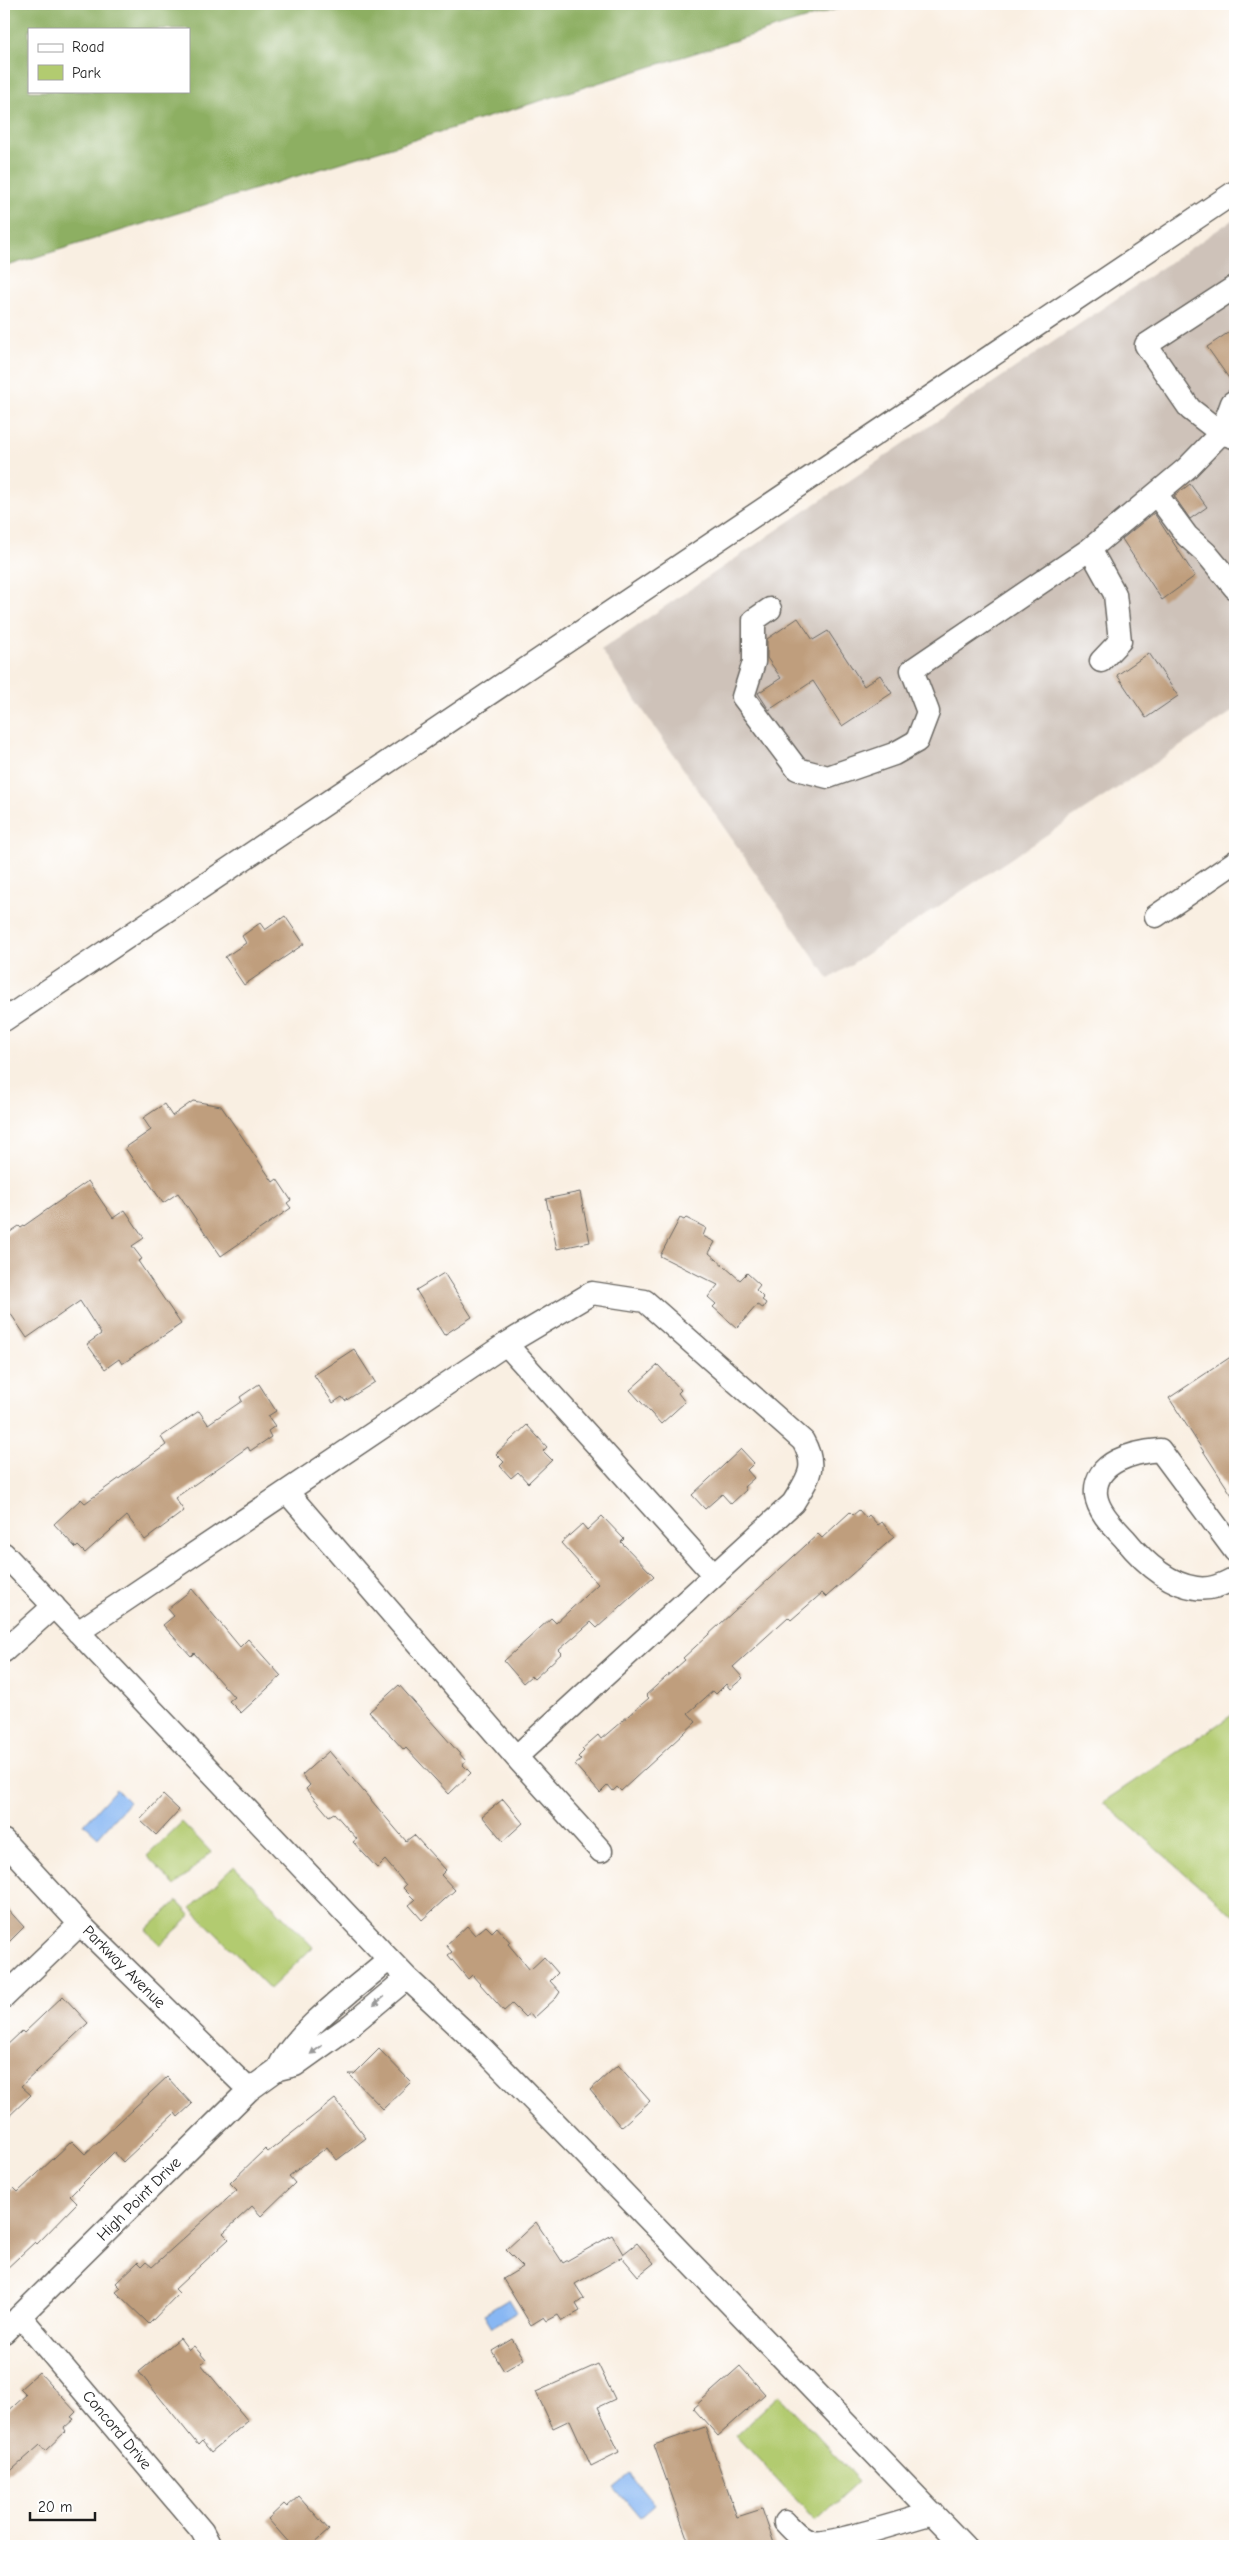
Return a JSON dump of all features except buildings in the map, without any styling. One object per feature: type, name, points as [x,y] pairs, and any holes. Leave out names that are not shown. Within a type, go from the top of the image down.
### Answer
[{"type":"street","points":[[4,1020],[1235,192]]},
{"type":"street","points":[[1228,435],[1190,409],[1146,345],[1235,287]]},
{"type":"street","points":[[770,609],[754,620],[754,662],[743,697],[797,769],[828,777],[894,754],[917,741],[928,712],[912,670],[1090,550],[1228,435],[1232,402],[1235,401]]},
{"type":"street","points":[[1156,494],[1187,536],[1206,553],[1235,588]]},
{"type":"street","points":[[1090,550],[1115,594],[1120,642],[1101,661]]},
{"type":"street","points":[[1156,916],[1235,862]]},
{"type":"street","points":[[78,1632],[506,1344],[592,1293],[645,1301],[803,1441],[811,1456],[808,1478],[793,1503],[516,1757]]},
{"type":"street","points":[[506,1344],[714,1574]]},
{"type":"street","points":[[1235,1551],[1160,1450],[1136,1452],[1114,1462],[1099,1476],[1096,1495],[1104,1515],[1134,1550],[1156,1570],[1175,1583],[1196,1588],[1216,1588],[1235,1578]]},
{"type":"street","points":[[287,1492],[516,1757],[601,1851]]},
{"type":"street","points":[[4,1554],[407,1978],[479,2045],[577,2144],[964,2546]]},
{"type":"street","points":[[4,1651],[54,1606]]},
{"type":"street","name":"Parkway Avenue","points":[[4,1841],[80,1924],[249,2090]]},
{"type":"street","points":[[4,1997],[80,1924]]},
{"type":"street","name":"High Point Drive","points":[[278,2069],[284,2054],[302,2035],[389,1959]]},
{"type":"street","name":"High Point Drive","points":[[4,2332],[249,2090],[278,2069],[295,2065],[351,2025],[407,1978]]},
{"type":"street","name":"Concord Drive","points":[[20,2316],[202,2531],[210,2546]]},
{"type":"street","points":[[785,2522],[798,2536],[813,2543],[832,2540],[932,2513]]},
{"type":"shaded area","points":[[1235,218],[1235,710],[829,979],[601,650]]},
{"type":"green space","points":[[4,4],[853,4],[4,267]]},
{"type":"green space","points":[[1235,1713],[1235,1917],[1103,1802]]},
{"type":"green space","points":[[182,1822],[211,1852],[175,1886],[147,1856]]},
{"type":"green space","points":[[234,1866],[313,1947],[270,1989],[191,1908]]},
{"type":"green space","points":[[177,1901],[191,1916],[160,1945],[146,1930]]},
{"type":"green space","points":[[779,2395],[859,2481],[816,2521],[736,2435]]},
{"type":"water","points":[[116,1789],[129,1802],[98,1837],[84,1824]]},
{"type":"water","points":[[509,2299],[517,2312],[492,2327],[484,2314]]},
{"type":"water","points":[[630,2474],[655,2505],[640,2518],[614,2487]]}]
